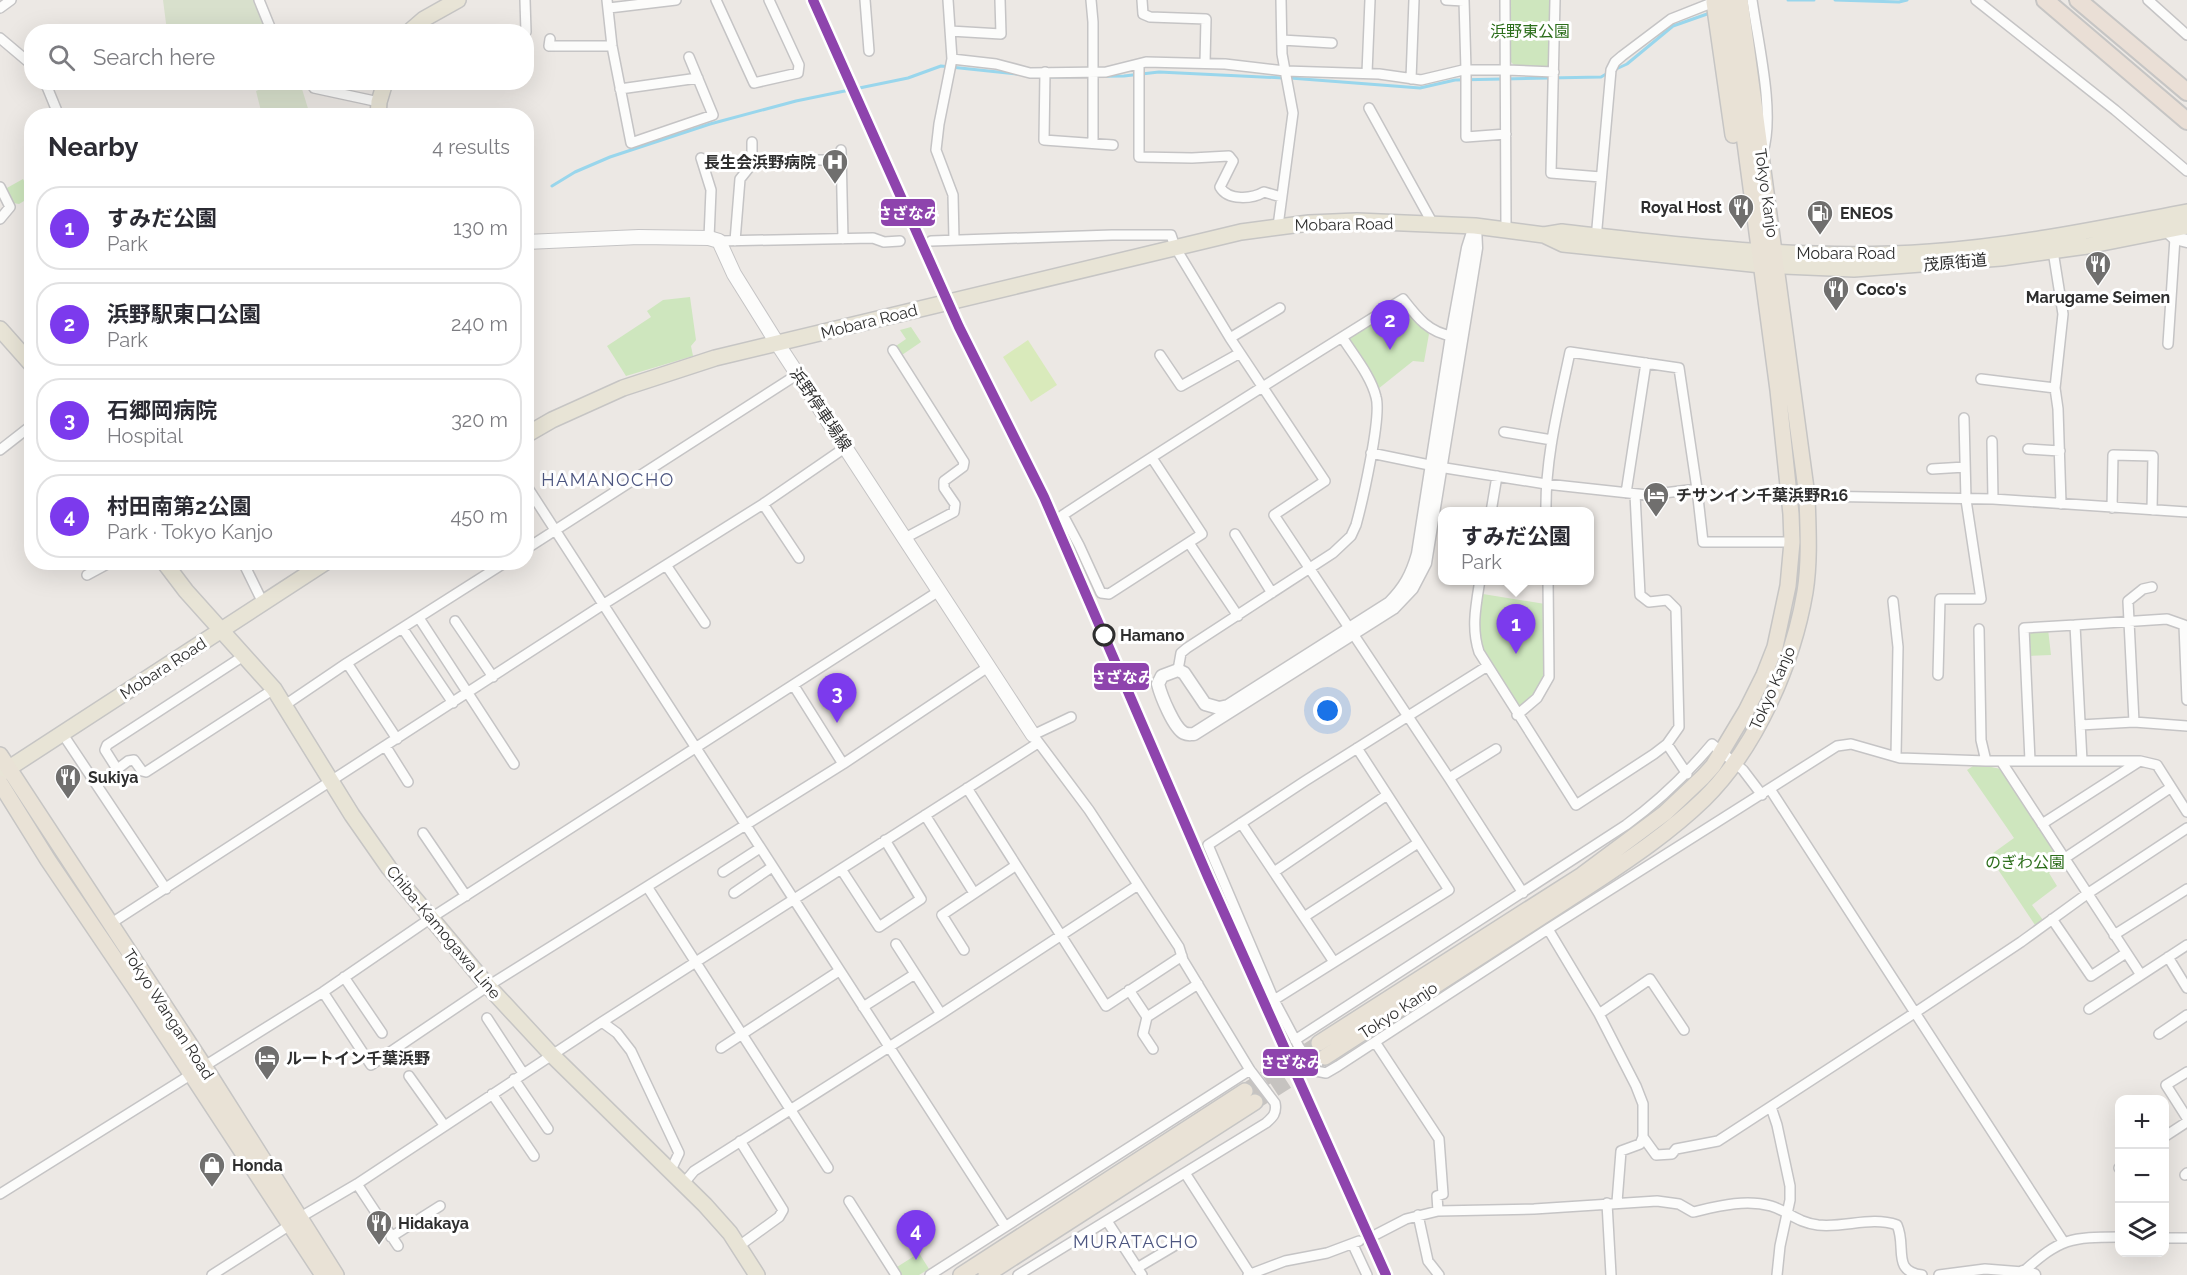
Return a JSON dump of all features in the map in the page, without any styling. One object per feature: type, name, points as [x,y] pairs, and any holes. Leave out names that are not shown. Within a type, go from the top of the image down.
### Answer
[{"type":"highway","name":"Tokyo Kanjo","points":[[1718,1],[1754,158],[1776,259],[1808,496],[1805,591],[1792,648],[1762,718],[1735,762],[1705,798],[1661,837],[1322,1050],[1617,850],[1684,796],[1703,777],[1722,752],[1764,675],[1775,647],[1788,586],[1792,542],[1788,479],[1759,252],[1754,158],[1740,0]]},
{"type":"highway","points":[[2045,0],[2187,121]]},
{"type":"highway","points":[[2078,0],[2187,92]]},
{"type":"highway","points":[[1718,1],[1744,210],[1759,252]]},
{"type":"highway","name":"Tokyo Wangan Road","points":[[3,765],[110,924],[197,1070],[295,1222],[336,1275]]},
{"type":"highway","name":"Tokyo Wangan Road","points":[[0,783],[48,860],[197,1070]]},
{"type":"highway","points":[[960,1275],[1250,1096],[986,1275]]},
{"type":"highway","name":"Tokyo Wangan Road","points":[[295,1222],[323,1275]]},
{"type":"main road","points":[[418,24],[458,0]]},
{"type":"main road","points":[[378,108],[383,90]]},
{"type":"main road","name":"Mobara Road","points":[[1759,252],[1776,259],[1930,252],[2028,242],[2187,212]]},
{"type":"main road","name":"Mobara Road","points":[[534,431],[623,388],[715,358],[1175,247],[1278,226],[1334,221],[1475,226],[1544,235],[1562,232],[1596,242]]},
{"type":"main road","name":"茂原街道","points":[[1776,259],[1854,269],[1902,267],[2176,236],[2187,226]]},
{"type":"main road","points":[[534,242],[639,237],[714,240]]},
{"type":"main road","name":"浜野停車場線","points":[[714,240],[777,343],[1035,739]]},
{"type":"main road","points":[[1596,242],[1759,252]]},
{"type":"main road","points":[[0,329],[24,356]]},
{"type":"main road","name":"Chiba-Kamogawa Line","points":[[170,570],[186,591],[274,689],[378,852],[431,918],[552,1055],[671,1170],[718,1219],[739,1246],[757,1275]]},
{"type":"main road","name":"Mobara Road","points":[[3,765],[62,733],[222,630],[263,603],[305,570]]},
{"type":"street","points":[[0,8],[11,0]]},
{"type":"street","points":[[259,0],[269,24]]},
{"type":"street","points":[[525,0],[526,24]]},
{"type":"street","points":[[676,0],[608,4],[612,46],[631,143],[713,115],[689,57]]},
{"type":"street","points":[[716,0],[754,83],[798,73],[800,65],[769,0]]},
{"type":"street","points":[[865,0],[869,51]]},
{"type":"street","points":[[948,0],[952,59],[936,150],[953,195],[954,240]]},
{"type":"street","points":[[950,31],[1001,34],[1000,0]]},
{"type":"street","points":[[1091,0],[1093,143]]},
{"type":"street","points":[[1142,0],[1143,14],[1150,17],[1206,19],[1205,63]]},
{"type":"street","points":[[1278,226],[1293,113],[1285,71],[1281,0]]},
{"type":"street","points":[[1367,73],[1370,0]]},
{"type":"street","points":[[1411,79],[1414,0]]},
{"type":"street","points":[[1446,0],[1464,0],[1467,70],[1466,137],[1506,134]]},
{"type":"street","points":[[1505,0],[1506,229]]},
{"type":"street","points":[[1555,0],[1551,173],[1601,177]]},
{"type":"street","points":[[1752,0],[1767,108],[1767,140],[1754,158]]},
{"type":"street","points":[[1976,0],[2115,110],[2187,171]]},
{"type":"street","points":[[2148,0],[2187,35]]},
{"type":"street","points":[[1596,242],[1611,70],[1615,62],[1671,19],[1718,1]]},
{"type":"street","points":[[0,38],[24,58]]},
{"type":"street","points":[[550,39],[549,46],[612,46]]},
{"type":"street","points":[[1282,40],[1332,43]]},
{"type":"street","points":[[952,59],[996,64],[1030,73],[1106,72],[1146,62],[1225,64],[1285,71],[1367,73],[1421,80],[1467,70],[1554,72]]},
{"type":"street","points":[[1139,64],[1139,157],[1229,156],[1233,161],[1222,181],[1220,187],[1222,191],[1236,197],[1257,196],[1264,192],[1281,197]]},
{"type":"street","points":[[1045,72],[1044,140],[1113,145]]},
{"type":"street","points":[[620,89],[698,78]]},
{"type":"street","points":[[48,90],[56,108]]},
{"type":"street","points":[[320,90],[375,108]]},
{"type":"street","points":[[1369,108],[1433,224]]},
{"type":"street","points":[[735,241],[740,179],[752,164],[752,142]]},
{"type":"street","points":[[841,150],[843,238]]},
{"type":"street","points":[[701,158],[711,190],[714,240],[873,238],[884,242],[900,241]]},
{"type":"street","points":[[787,160],[840,160]]},
{"type":"street","points":[[0,187],[10,207],[0,219]]},
{"type":"street","points":[[2154,218],[2176,236],[2168,344]]},
{"type":"street","points":[[1205,704],[1219,708],[1228,705],[1393,608],[1412,588],[1420,575],[1425,563],[1452,336],[1468,248],[1475,226]]},
{"type":"street","points":[[1436,466],[1476,248],[1475,226]]},
{"type":"street","points":[[931,241],[1167,234],[1174,239],[1175,247],[1230,338],[1325,481],[1274,515],[1449,778],[1522,893]]},
{"type":"street","points":[[2053,251],[2063,314],[2055,388],[2058,409],[2061,504]]},
{"type":"street","points":[[1152,458],[1202,534],[1109,594],[1101,593],[1063,515],[1152,458],[1263,388],[1342,337],[1403,299],[1421,322],[1432,331],[1452,336]]},
{"type":"street","points":[[1230,338],[1280,308]]},
{"type":"street","points":[[1178,670],[1182,653],[1333,554],[1351,536],[1359,514],[1371,453],[1377,400],[1373,388],[1342,337]]},
{"type":"street","points":[[893,350],[964,462],[963,467],[944,481],[944,488],[955,504],[954,512],[905,538]]},
{"type":"street","points":[[1546,507],[1546,484],[1552,440],[1570,352],[1679,369],[1697,489],[1702,542],[1792,542]]},
{"type":"street","points":[[1160,355],[1181,386],[1240,353]]},
{"type":"street","points":[[1479,585],[1474,615],[1474,639],[1486,667],[1576,806],[1667,744],[1679,727],[1676,609],[1667,600],[1649,602],[1640,595],[1630,493],[1646,363]]},
{"type":"street","points":[[534,544],[798,374]]},
{"type":"street","points":[[1981,379],[2055,388]]},
{"type":"street","points":[[1938,675],[1940,599],[1981,599],[1966,500],[1964,418]]},
{"type":"street","points":[[0,450],[24,431]]},
{"type":"street","points":[[1504,432],[1552,440]]},
{"type":"street","points":[[1992,441],[1993,499]]},
{"type":"street","points":[[110,924],[604,604],[763,504],[846,447]]},
{"type":"street","points":[[2028,449],[2060,451]]},
{"type":"street","points":[[1371,453],[1546,484],[1647,495],[1697,489]]},
{"type":"street","points":[[2112,508],[2113,455],[2153,456],[2152,510]]},
{"type":"street","points":[[1932,469],[1965,467]]},
{"type":"street","points":[[1492,507],[1497,476]]},
{"type":"street","points":[[1808,496],[1993,499],[2187,512]]},
{"type":"street","points":[[534,497],[1005,1227]]},
{"type":"street","points":[[763,504],[799,558]]},
{"type":"street","points":[[1235,534],[1272,593]]},
{"type":"street","points":[[1190,543],[1238,616]]},
{"type":"street","points":[[666,565],[705,623]]},
{"type":"street","points":[[87,575],[96,570]]},
{"type":"street","points":[[247,570],[263,603]]},
{"type":"street","points":[[285,705],[494,570]]},
{"type":"street","points":[[1517,715],[1537,698],[1549,677],[1548,585]]},
{"type":"street","points":[[2134,722],[2128,602],[2143,589],[2152,587]]},
{"type":"street","points":[[0,1194],[323,992],[431,918],[939,591]]},
{"type":"street","points":[[1893,601],[1898,647],[1896,756]]},
{"type":"street","points":[[419,618],[514,764]]},
{"type":"street","points":[[2030,761],[2024,628],[2167,619],[2184,626],[2187,700]]},
{"type":"street","points":[[455,621],[493,677]]},
{"type":"street","points":[[2075,625],[2082,761]]},
{"type":"street","points":[[403,629],[453,703]]},
{"type":"street","points":[[1978,629],[1981,740],[1986,761]]},
{"type":"street","points":[[1202,729],[1209,716],[1205,704],[1184,672],[1178,670],[1162,676],[1158,684],[1160,692],[1177,727],[1183,733],[1194,734],[1202,729],[1351,632]]},
{"type":"street","points":[[117,769],[105,750],[107,745],[245,655]]},
{"type":"street","points":[[347,663],[397,739]]},
{"type":"street","points":[[323,992],[371,1065],[489,986],[843,765],[988,667]]},
{"type":"street","points":[[1486,667],[1208,845],[1274,1000],[1295,1040],[1316,1071],[1326,1073],[1837,746],[1851,744],[1896,756],[1986,761],[2140,761],[2157,765],[2187,812]]},
{"type":"street","points":[[794,686],[843,765]]},
{"type":"street","points":[[98,784],[128,761],[134,760],[142,771],[146,772],[274,689]]},
{"type":"street","points":[[212,1275],[357,1184],[523,1073],[967,788],[1035,739],[1071,717]]},
{"type":"street","points":[[2080,725],[2134,722],[2187,726]]},
{"type":"street","points":[[62,733],[166,889]]},
{"type":"street","points":[[1018,1275],[1034,1271],[1107,1221],[1266,1123],[1273,1117],[1276,1109],[1275,1103],[1250,1070],[1198,984],[1179,947],[1089,810],[1035,739]]},
{"type":"street","points":[[1667,744],[1687,774]]},
{"type":"street","points":[[1295,1040],[1626,825],[1657,802],[1687,774],[1712,744],[1735,762],[1762,795]]},
{"type":"street","points":[[386,747],[408,782]]},
{"type":"street","points":[[1274,1000],[1449,890],[1357,748]]},
{"type":"street","points":[[1449,778],[1496,749]]},
{"type":"street","points":[[2001,761],[2141,975]]},
{"type":"street","points":[[2042,824],[2140,761]]},
{"type":"street","points":[[967,788],[1106,1006],[1182,956]]},
{"type":"street","points":[[2065,858],[2170,788]]},
{"type":"street","points":[[1770,789],[2063,1241]]},
{"type":"street","points":[[1274,872],[1388,795]]},
{"type":"street","points":[[925,815],[974,894]]},
{"type":"street","points":[[1241,823],[1334,962]]},
{"type":"street","points":[[1643,1137],[1656,1155],[1672,1154],[1676,1149],[1718,1141],[1916,1012],[2187,828]]},
{"type":"street","points":[[423,833],[466,896]]},
{"type":"street","points":[[841,868],[879,927],[921,899],[885,840]]},
{"type":"street","points":[[1304,917],[1418,843]]},
{"type":"street","points":[[723,872],[760,848]]},
{"type":"street","points":[[963,950],[942,915],[1015,866]]},
{"type":"street","points":[[734,893],[772,867]]},
{"type":"street","points":[[684,1183],[694,1171],[1138,885]]},
{"type":"street","points":[[648,888],[828,1168]]},
{"type":"street","points":[[2114,935],[2187,890]]},
{"type":"street","points":[[2052,919],[2091,976],[2126,953]]},
{"type":"street","points":[[1548,929],[1599,1014],[1643,1104],[1643,1137],[1640,1144],[1621,1151],[1617,1202]]},
{"type":"street","points":[[896,944],[941,1014]]},
{"type":"street","points":[[2089,1009],[2187,945]]},
{"type":"street","points":[[2168,957],[2187,988]]},
{"type":"street","points":[[721,1048],[839,971]]},
{"type":"street","points":[[863,1007],[915,974]]},
{"type":"street","points":[[344,977],[382,1033]]},
{"type":"street","points":[[1599,1014],[1650,979],[1684,1030]]},
{"type":"street","points":[[1153,1049],[1143,1034],[1147,1017],[1198,984]]},
{"type":"street","points":[[1129,990],[1147,1017]]},
{"type":"street","points":[[2159,1034],[2187,1015]]},
{"type":"street","points":[[487,1018],[523,1073]]},
{"type":"street","points":[[602,1022],[617,1032],[631,1051],[679,1154],[671,1170]]},
{"type":"street","points":[[1376,1041],[1438,1139],[1443,1194],[1437,1196],[1438,1211]]},
{"type":"street","points":[[930,1275],[1250,1070]]},
{"type":"street","points":[[2169,1133],[2187,1120],[2166,1084],[2187,1071]]},
{"type":"street","points":[[409,1076],[444,1125]]},
{"type":"street","points":[[514,1079],[548,1129]]},
{"type":"street","points":[[492,1094],[534,1156]]},
{"type":"street","points":[[1771,1107],[1790,1186],[1790,1200],[1778,1275]]},
{"type":"street","points":[[739,1246],[779,1217],[783,1210],[740,1142]]},
{"type":"street","points":[[1185,1173],[1249,1274],[1285,1261],[1327,1253],[1356,1243],[1367,1275]]},
{"type":"street","points":[[357,1184],[398,1245]]},
{"type":"street","points":[[849,1201],[896,1275]]},
{"type":"street","points":[[1377,1234],[1418,1215],[1438,1211],[1534,1209],[1617,1202],[1670,1201],[1693,1212],[1743,1203],[1773,1207],[1800,1222],[1821,1225],[1886,1221],[1897,1226],[1900,1232],[1904,1272],[1922,1275]]},
{"type":"street","points":[[1607,1203],[1611,1275]]},
{"type":"street","points":[[391,1237],[440,1206]]},
{"type":"street","points":[[1418,1215],[1428,1261],[1439,1275]]},
{"type":"street","points":[[1107,1221],[1140,1272],[1174,1246]]},
{"type":"street","points":[[1945,1275],[1985,1269],[2029,1274],[2040,1256],[2063,1241],[2075,1238],[2115,1237]]},
{"type":"street","points":[[2169,1238],[2187,1238]]},
{"type":"green space","points":[[163,0],[255,0],[265,24],[166,24]]},
{"type":"green space","name":"浜野東公園","points":[[1510,0],[1551,0],[1549,69],[1518,69],[1511,62]]},
{"type":"green space","points":[[302,90],[308,108],[260,108],[256,91]]},
{"type":"green space","points":[[23,179],[24,201],[19,204],[13,203],[5,189]]},
{"type":"green space","points":[[690,297],[696,340],[691,346],[693,356],[626,376],[607,346],[651,317],[647,311],[663,300]]},
{"type":"green space","points":[[1403,303],[1414,321],[1429,334],[1424,362],[1413,361],[1378,389],[1347,338]]},
{"type":"green space","points":[[911,327],[921,342],[899,357],[893,348],[906,339],[900,330]]},
{"type":"green space","points":[[1028,340],[1057,385],[1031,402],[1003,357]]},
{"type":"green space","points":[[1483,594],[1545,604],[1547,646],[1543,676],[1539,689],[1531,699],[1519,706],[1483,649],[1479,621]]},
{"type":"green space","points":[[2048,629],[2051,655],[2029,656],[2027,637],[2033,631]]},
{"type":"green space","name":"のぎわ公園","points":[[1976,764],[2001,769],[2062,863],[2049,873],[2057,886],[2032,905],[2043,920],[2035,925],[1989,856],[2014,838],[1967,770]]},
{"type":"green space","points":[[919,1253],[929,1269],[919,1275],[902,1275],[897,1267]]},
{"type":"waterway","points":[[1788,0],[1814,0]]},
{"type":"waterway","points":[[1835,0],[1899,2],[1907,0]]},
{"type":"waterway","points":[[1614,70],[1627,64],[1673,26],[1710,13]]},
{"type":"waterway","points":[[552,186],[575,172],[610,157],[710,124],[796,101],[908,78],[941,66],[1017,74]]},
{"type":"waterway","points":[[1047,77],[1124,76],[1159,72],[1283,78]]},
{"type":"waterway","points":[[1290,78],[1420,88],[1455,80],[1601,77],[1608,73]]},
{"type":"tunnel","points":[[1245,1091],[1319,1043]]},
{"type":"tunnel","points":[[1255,1102],[1325,1057]]},
{"type":"tunnel","points":[[1359,1241],[1377,1234]]},
{"type":"transit line","name":"さざなみ","points":[[813,0],[959,327],[1044,497],[1208,877],[1386,1275]]},
{"type":"place","name":"長生会浜野病院","points":[[835,185]]},
{"type":"place","name":"Royal Host","points":[[1741,230]]},
{"type":"place","name":"ENEOS","points":[[1820,236]]},
{"type":"place","name":"Marugame Seimen","points":[[2098,287]]},
{"type":"place","name":"Coco's","points":[[1836,312]]},
{"type":"place","name":"浜野駅東口公園","points":[[1390,350]]},
{"type":"place","name":"チサンイン千葉浜野R16","points":[[1656,518]]},
{"type":"place","name":"Hamano","points":[[1104,635]]},
{"type":"place","name":"すみだ公園","points":[[1516,654]]},
{"type":"place","name":"石郷岡病院","points":[[837,723]]},
{"type":"place","name":"Sukiya","points":[[68,800]]},
{"type":"place","name":"ルートイン千葉浜野","points":[[267,1081]]},
{"type":"place","name":"Honda","points":[[212,1188]]},
{"type":"place","name":"Hidakaya","points":[[379,1246]]},
{"type":"place","name":"村田南第2公園","points":[[916,1260]]},
{"type":"district","name":"HAMANOCHO","points":[[608,480]]},
{"type":"district","name":"MURATACHO","points":[[1136,1242]]}]
